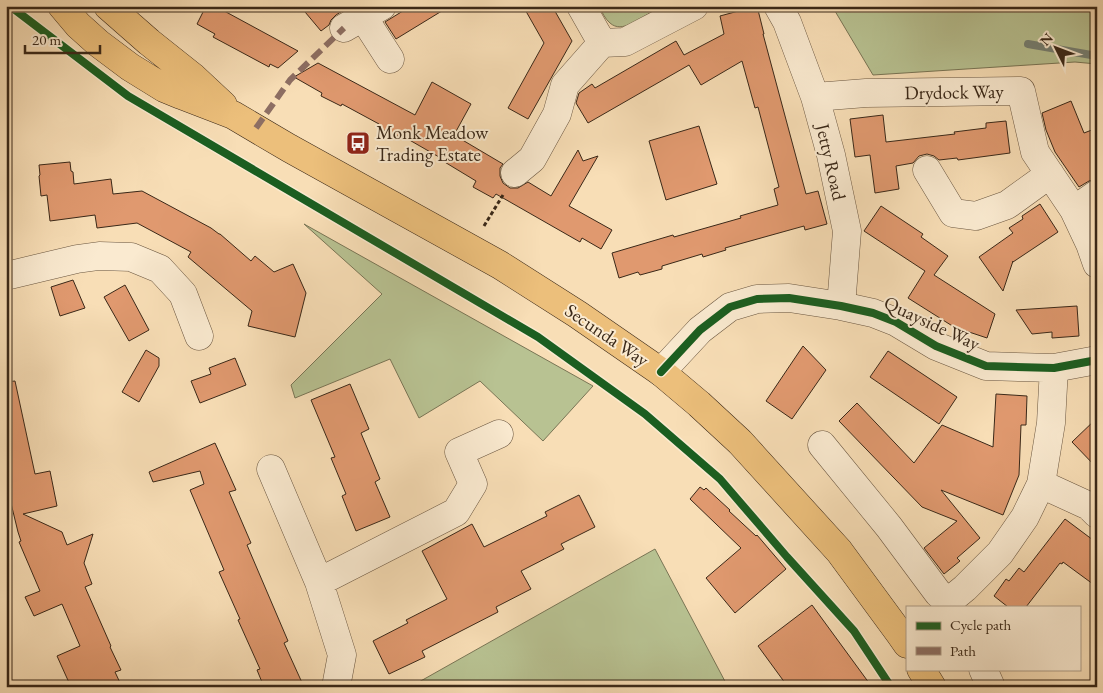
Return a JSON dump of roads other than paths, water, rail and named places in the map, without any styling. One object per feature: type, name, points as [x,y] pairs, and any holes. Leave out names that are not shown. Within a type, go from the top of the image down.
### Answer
[{"type":"main road","name":"Secunda Way","points":[[62,6],[78,25],[98,43],[164,88],[233,115],[500,265],[577,314],[661,372],[699,404],[747,449],[839,551],[906,643]]},
{"type":"main road","name":"Secunda Way","points":[[108,6],[148,42],[193,77],[233,115]]},
{"type":"main road","points":[[923,670],[932,687]]},
{"type":"street","points":[[581,6],[602,43]]},
{"type":"street","points":[[515,173],[532,159],[557,114],[565,85],[602,43],[625,42],[694,6]]},
{"type":"street","name":"Jetty Road","points":[[783,14],[815,97],[831,155],[847,231],[841,306]]},
{"type":"street","points":[[363,17],[390,59]]},
{"type":"street","name":"Drydock Way","points":[[815,97],[866,93],[1020,91],[1035,152],[1074,210],[1097,264]]},
{"type":"street","points":[[928,170],[953,213],[976,216],[1007,205],[1050,174]]},
{"type":"street","points":[[1074,210],[1097,194]]},
{"type":"street","points":[[6,276],[91,257],[131,257],[160,269],[183,294],[199,336]]},
{"type":"street","name":"Quayside Way","points":[[661,372],[700,330],[730,308],[757,299],[789,298],[874,313],[896,322],[936,346],[986,366],[1054,368],[1097,360]]},
{"type":"street","points":[[822,445],[949,605],[1000,553],[1025,517],[1041,484],[1051,423],[1054,368]]},
{"type":"street","points":[[319,582],[456,512],[473,484],[459,452],[499,434]]},
{"type":"street","points":[[271,469],[319,582],[342,655],[336,687]]},
{"type":"street","points":[[1041,484],[1088,506],[1097,514]]},
{"type":"street","points":[[982,670],[991,687]]},
{"type":"waterway","points":[[1028,44],[1097,56]]},
{"type":"place","name":"Monk Meadow Trading Estate","points":[[358,143]]}]
